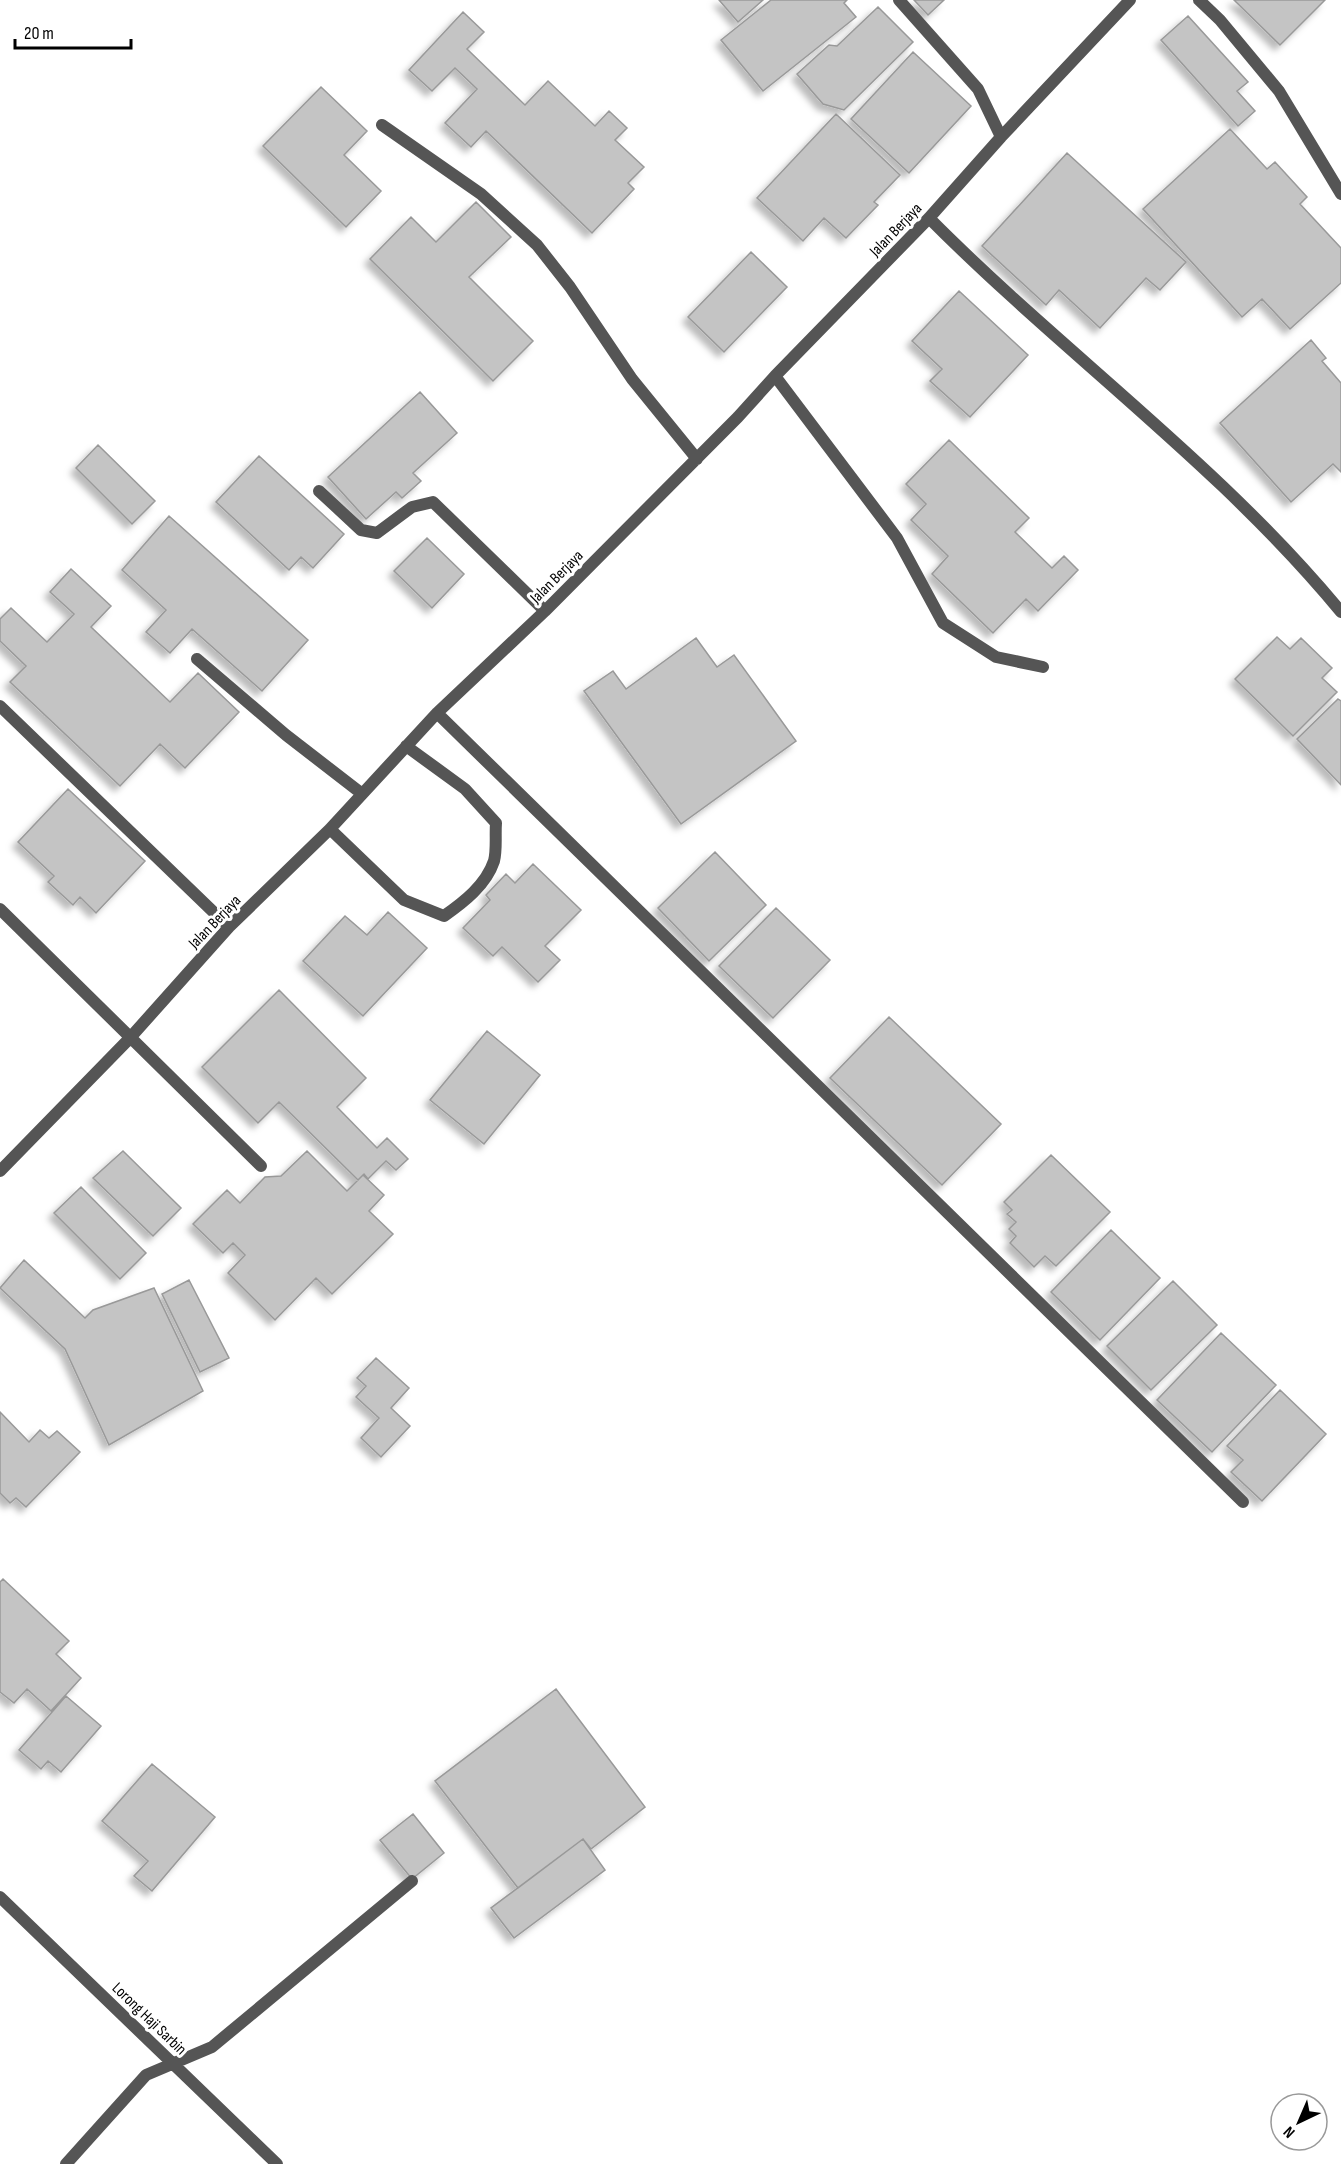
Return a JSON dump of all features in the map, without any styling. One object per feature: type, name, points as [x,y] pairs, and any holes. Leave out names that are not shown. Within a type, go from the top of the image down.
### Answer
[{"type":"street","points":[[899,0],[978,89],[1001,137]]},
{"type":"street","name":"Jalan Berjaya","points":[[0,1171],[129,1039],[229,927],[330,829],[437,713],[545,611],[698,459],[775,376],[929,218],[1001,137],[1131,0]]},
{"type":"street","points":[[1199,0],[1220,20],[1279,91],[1341,194]]},
{"type":"street","points":[[382,125],[481,194],[537,245],[570,287],[632,379],[698,459]]},
{"type":"street","points":[[929,218],[976,264],[1175,440],[1316,581],[1341,612]]},
{"type":"street","points":[[775,376],[897,538],[943,623],[996,657],[1043,667]]},
{"type":"street","points":[[319,492],[361,530],[377,533],[412,507],[433,502],[545,611]]},
{"type":"street","points":[[197,659],[286,735],[361,793]]},
{"type":"street","points":[[0,706],[229,927]]},
{"type":"street","points":[[437,713],[1243,1502]]},
{"type":"street","points":[[330,829],[404,900],[444,916],[463,903],[486,877],[495,859],[496,823],[465,789],[406,746]]},
{"type":"street","points":[[0,909],[129,1039],[261,1166]]},
{"type":"street","points":[[66,2164],[146,2075],[212,2047],[412,1881]]},
{"type":"street","name":"Lorong Haji Sarbin","points":[[0,1897],[277,2164]]},
{"type":"building","points":[[719,0],[763,0],[738,22]]},
{"type":"building","points":[[771,0],[847,0],[844,3],[856,17],[763,91],[721,40]]},
{"type":"building","points":[[914,0],[944,0],[928,15]]},
{"type":"building","points":[[1234,0],[1325,0],[1280,45]]},
{"type":"building","points":[[878,7],[913,42],[844,110],[823,104],[797,74],[829,45],[837,46]]},
{"type":"building","points":[[463,12],[484,32],[467,49],[525,105],[548,81],[595,126],[609,111],[627,128],[615,140],[644,167],[628,183],[634,189],[592,233],[486,131],[471,147],[445,123],[477,89],[455,68],[432,91],[409,70]]},
{"type":"building","points":[[1188,16],[1248,82],[1237,91],[1255,111],[1238,126],[1161,40]]},
{"type":"building","points":[[913,52],[971,106],[909,173],[851,119]]},
{"type":"building","points":[[321,87],[367,131],[344,155],[381,191],[346,227],[263,146]]},
{"type":"building","points":[[836,114],[900,175],[874,202],[878,205],[846,238],[824,218],[803,241],[757,198]]},
{"type":"building","points":[[1230,129],[1267,169],[1275,162],[1307,197],[1300,204],[1341,248],[1341,283],[1290,329],[1262,299],[1242,317],[1143,209]]},
{"type":"building","points":[[1067,153],[1186,262],[1160,290],[1146,278],[1100,328],[1059,290],[1046,305],[982,246]]},
{"type":"building","points":[[476,202],[511,237],[469,277],[533,341],[493,381],[370,259],[411,217],[436,242]]},
{"type":"building","points":[[751,252],[787,287],[724,352],[688,317]]},
{"type":"building","points":[[959,291],[1028,355],[970,417],[930,381],[942,369],[912,341]]},
{"type":"building","points":[[1311,340],[1326,358],[1322,361],[1341,383],[1341,472],[1333,464],[1291,502],[1220,423]]},
{"type":"building","points":[[420,392],[457,433],[413,473],[421,481],[402,498],[396,492],[366,519],[328,477]]},
{"type":"building","points":[[949,440],[1029,518],[1015,532],[1052,568],[1064,556],[1078,570],[1038,611],[1026,599],[993,633],[932,574],[948,556],[911,520],[926,504],[906,484]]},
{"type":"building","points":[[98,445],[155,501],[132,524],[76,468]]},
{"type":"building","points":[[259,456],[344,534],[313,568],[301,557],[289,570],[216,502]]},
{"type":"building","points":[[169,516],[308,640],[262,691],[192,629],[170,653],[146,632],[166,610],[122,570]]},
{"type":"building","points":[[427,538],[464,574],[432,608],[394,571]]},
{"type":"building","points":[[71,569],[111,606],[91,627],[170,702],[198,673],[239,712],[185,768],[160,744],[120,786],[10,682],[26,666],[0,641],[0,619],[11,608],[47,642],[74,614],[50,592]]},
{"type":"building","points":[[1277,637],[1290,649],[1301,638],[1332,668],[1322,678],[1337,692],[1293,736],[1235,679]]},
{"type":"building","points":[[696,638],[717,667],[734,655],[796,741],[681,824],[584,691],[613,671],[626,689]]},
{"type":"building","points":[[1338,699],[1341,701],[1341,785],[1297,739]]},
{"type":"building","points":[[68,789],[145,861],[96,913],[80,897],[73,905],[48,882],[54,876],[18,842]]},
{"type":"building","points":[[715,852],[766,905],[709,961],[658,908]]},
{"type":"building","points":[[533,864],[581,910],[545,946],[560,960],[538,982],[502,947],[493,956],[463,928],[490,900],[486,895],[506,874],[515,883]]},
{"type":"building","points":[[776,908],[830,960],[773,1018],[719,966]]},
{"type":"building","points":[[388,912],[427,948],[363,1016],[303,961],[345,916],[367,935]]},
{"type":"building","points":[[279,990],[366,1078],[337,1107],[377,1148],[387,1138],[408,1159],[396,1170],[386,1161],[368,1179],[364,1174],[358,1180],[279,1102],[258,1123],[202,1067]]},
{"type":"building","points":[[889,1017],[1001,1124],[942,1185],[830,1078]]},
{"type":"building","points":[[487,1031],[540,1075],[484,1144],[430,1100]]},
{"type":"building","points":[[123,1151],[181,1208],[153,1236],[93,1178]]},
{"type":"building","points":[[307,1151],[347,1191],[363,1175],[384,1195],[369,1211],[393,1234],[332,1294],[316,1278],[275,1320],[228,1273],[245,1255],[233,1243],[223,1253],[193,1224],[227,1190],[240,1203],[265,1177],[281,1176]]},
{"type":"building","points":[[1051,1155],[1110,1212],[1056,1266],[1045,1256],[1034,1267],[1010,1243],[1016,1236],[1009,1229],[1016,1222],[1007,1214],[1012,1210],[1004,1202]]},
{"type":"building","points":[[81,1187],[146,1253],[120,1279],[54,1213]]},
{"type":"building","points":[[1111,1230],[1160,1278],[1100,1340],[1051,1292]]},
{"type":"building","points":[[24,1260],[85,1318],[93,1310],[154,1288],[203,1391],[109,1445],[65,1349],[0,1288]]},
{"type":"building","points":[[189,1280],[229,1358],[200,1372],[162,1294]]},
{"type":"building","points":[[1173,1281],[1217,1325],[1151,1390],[1107,1346]]},
{"type":"building","points":[[1221,1333],[1276,1385],[1212,1452],[1157,1400]]},
{"type":"building","points":[[376,1358],[409,1388],[391,1408],[410,1426],[381,1457],[361,1438],[379,1418],[356,1397],[366,1386],[357,1378]]},
{"type":"building","points":[[1280,1390],[1326,1434],[1262,1501],[1231,1472],[1243,1460],[1227,1446]]},
{"type":"building","points":[[0,1412],[29,1442],[40,1430],[49,1438],[57,1431],[80,1452],[26,1507],[16,1498],[10,1503],[0,1493]]},
{"type":"building","points":[[3,1579],[69,1641],[56,1654],[81,1678],[51,1711],[27,1689],[14,1703],[0,1692],[0,1582]]},
{"type":"building","points":[[556,1689],[645,1807],[591,1849],[583,1839],[518,1888],[435,1781]]},
{"type":"building","points":[[66,1696],[101,1726],[61,1772],[48,1761],[41,1769],[19,1750]]},
{"type":"building","points":[[152,1764],[215,1817],[152,1891],[134,1876],[148,1861],[102,1821]]},
{"type":"building","points":[[413,1814],[444,1853],[412,1879],[380,1840]]},
{"type":"building","points":[[583,1839],[605,1870],[514,1938],[491,1908]]}]
